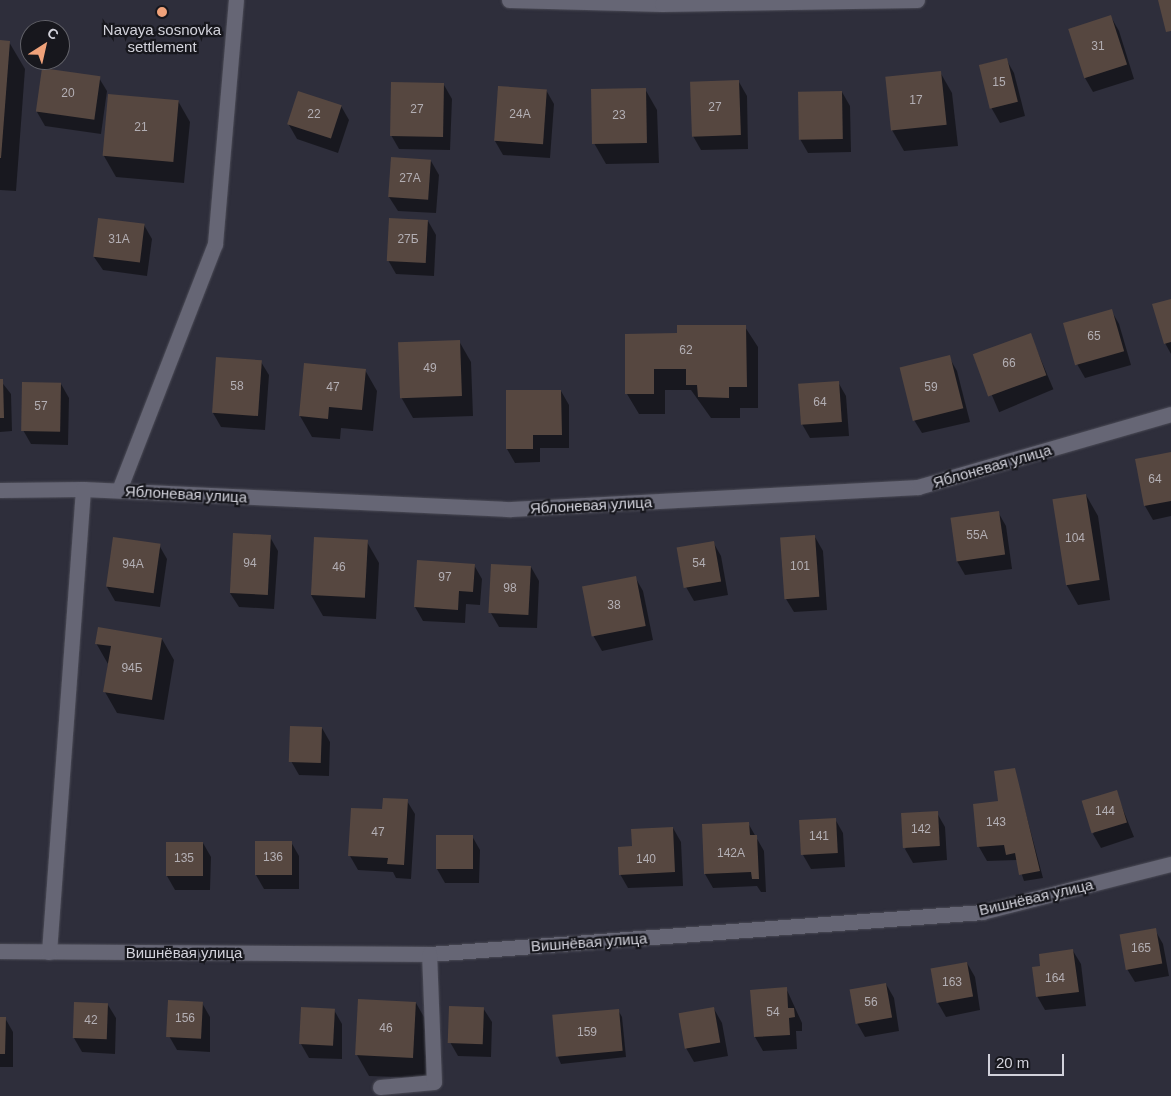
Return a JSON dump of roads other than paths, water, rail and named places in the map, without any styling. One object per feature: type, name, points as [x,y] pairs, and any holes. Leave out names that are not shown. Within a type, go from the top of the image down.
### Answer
[{"type":"street","points":[[120,490],[215,244],[236,0]]},
{"type":"street","points":[[509,0],[663,2],[917,0]]},
{"type":"street","name":"Яблоневая улица","points":[[0,490],[83,488],[511,509],[918,487],[1171,414]]},
{"type":"street","points":[[50,952],[83,488]]},
{"type":"street","name":"Вишнёвая улица","points":[[0,951],[429,954],[982,912],[1171,864]]},
{"type":"street","points":[[380,1087],[434,1082],[429,954]]},
{"type":"place","name":"Navaya sosnovka settlement","points":[[162,12]]}]
